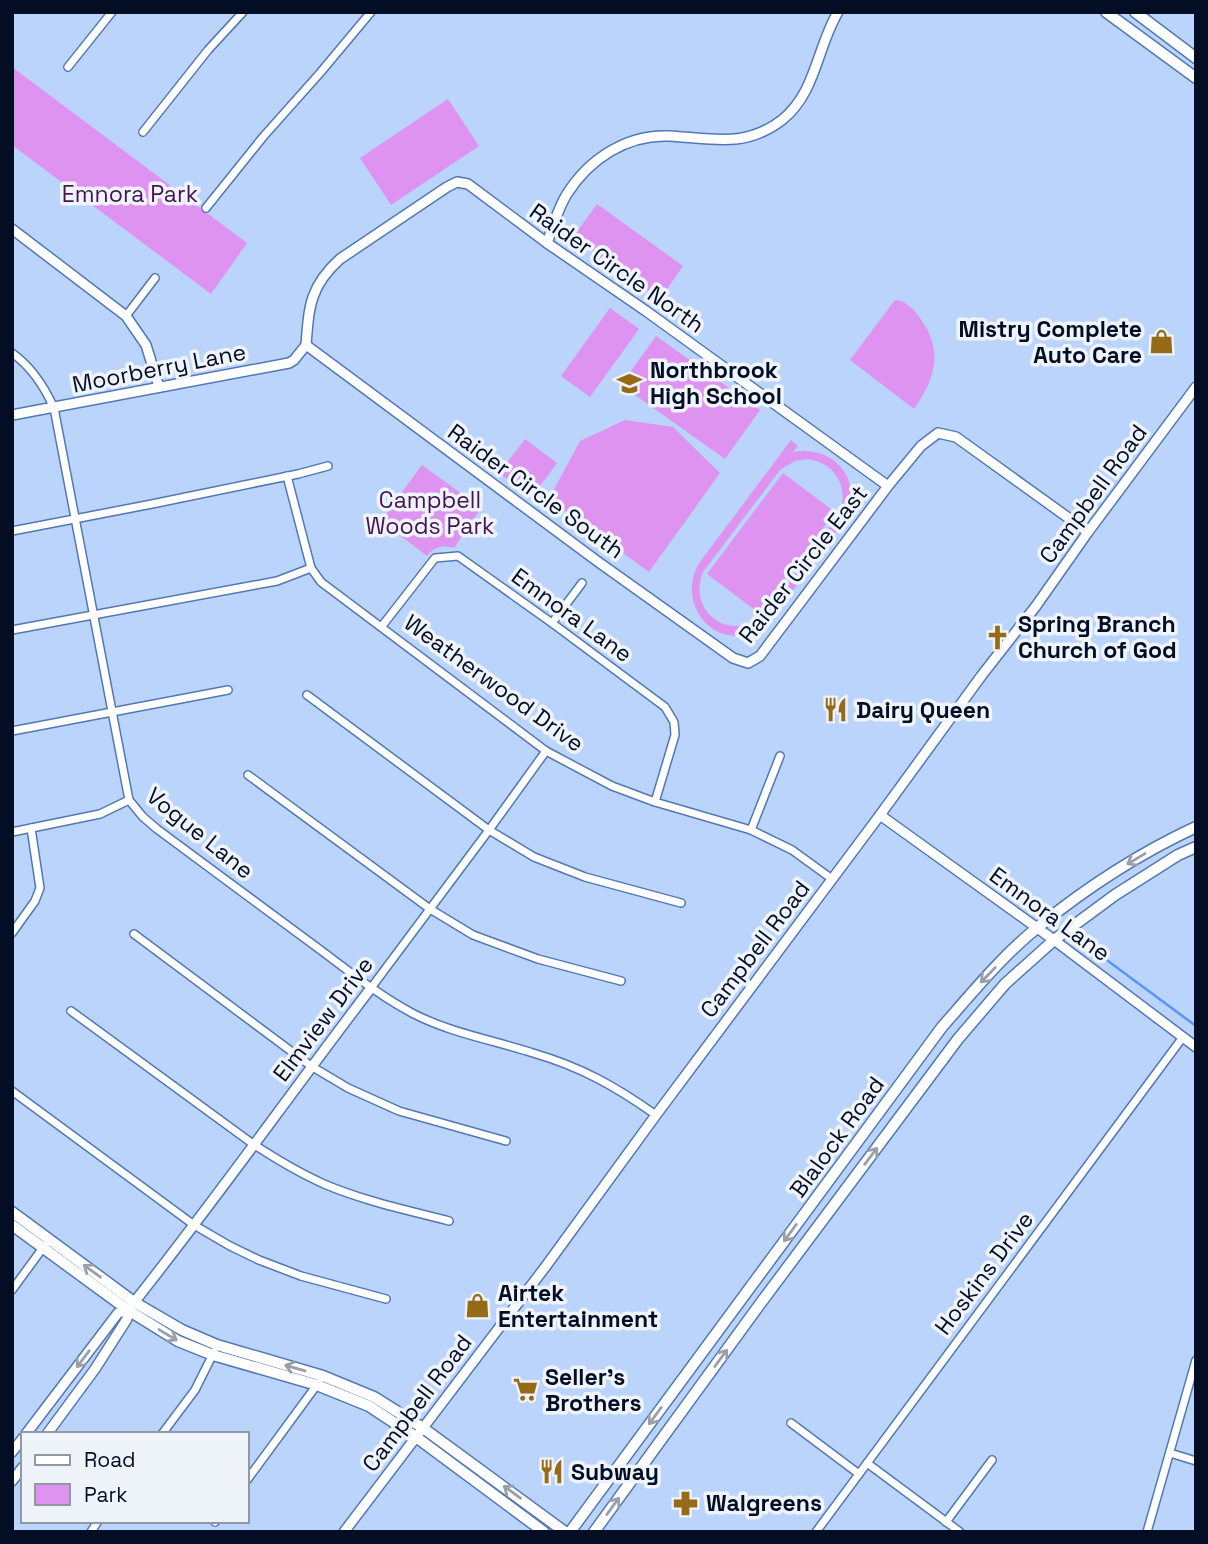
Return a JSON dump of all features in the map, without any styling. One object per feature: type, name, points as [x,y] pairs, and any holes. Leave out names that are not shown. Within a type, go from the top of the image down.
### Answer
[{"type":"main road","points":[[1106,12],[1196,78]]},
{"type":"main road","points":[[1135,12],[1196,58]]},
{"type":"main road","points":[[1164,55],[1176,43]]},
{"type":"main road","name":"Blalock Road","points":[[568,1532],[942,1027],[986,978],[1037,928],[1102,880],[1169,839],[1196,827]]},
{"type":"main road","name":"Blalock Road","points":[[594,1532],[921,1088],[1005,984],[1054,940],[1115,895],[1196,847]]},
{"type":"main road","points":[[907,1075],[921,1088]]},
{"type":"main road","points":[[829,1180],[844,1192]]},
{"type":"main road","points":[[12,1212],[46,1243],[131,1306],[182,1330],[215,1350],[317,1385],[369,1406],[420,1432],[568,1532]]},
{"type":"main road","points":[[12,1225],[46,1243]]},
{"type":"main road","points":[[746,1293],[760,1304]]},
{"type":"main road","points":[[215,1350],[323,1376],[374,1397],[544,1532]]},
{"type":"main road","points":[[639,1439],[652,1453]]},
{"type":"street","points":[[68,67],[111,12]]},
{"type":"street","points":[[143,132],[208,50],[243,12]]},
{"type":"street","points":[[205,208],[263,136],[371,12]]},
{"type":"street","points":[[547,243],[566,195],[583,173],[605,153],[643,138],[668,136],[713,141],[734,139],[765,131],[784,118],[803,96],[838,12]]},
{"type":"street","name":"Raider Circle North","points":[[306,345],[313,294],[326,272],[340,259],[447,187],[457,182],[468,184],[888,486]]},
{"type":"street","points":[[12,229],[126,316],[146,345],[159,387]]},
{"type":"street","points":[[126,316],[155,278]]},
{"type":"street","name":"Moorberry Lane","points":[[12,415],[289,363],[295,360],[306,345]]},
{"type":"street","name":"Raider Circle South","points":[[306,345],[597,561],[733,657],[748,663]]},
{"type":"street","name":"Vogue Lane","points":[[12,353],[34,373],[54,408],[128,800],[157,829],[371,988],[412,1013],[453,1030],[531,1052],[584,1071],[656,1115]]},
{"type":"street","name":"Campbell Road","points":[[344,1532],[546,1266],[1196,387]]},
{"type":"street","points":[[888,486],[920,446],[938,433],[956,437],[1088,532]]},
{"type":"street","points":[[12,531],[328,466]]},
{"type":"street","points":[[12,630],[277,582],[311,568],[287,476]]},
{"type":"street","name":"Raider Circle East","points":[[748,663],[760,656],[888,486]]},
{"type":"street","name":"Emnora Lane","points":[[382,626],[435,558],[458,556],[665,708],[674,722],[675,735],[655,802]]},
{"type":"street","name":"Weatherwood Drive","points":[[311,568],[321,582],[546,751],[612,786],[655,802],[751,830],[792,850],[831,879]]},
{"type":"street","points":[[552,623],[582,583]]},
{"type":"street","points":[[12,731],[228,690]]},
{"type":"street","points":[[307,695],[489,830],[534,857],[585,877],[681,903]]},
{"type":"street","name":"Elmview Drive","points":[[48,1432],[95,1369],[127,1320],[131,1306],[546,751]]},
{"type":"street","points":[[751,830],[779,757]]},
{"type":"street","points":[[248,775],[430,909],[474,934],[538,960],[621,981]]},
{"type":"street","points":[[12,832],[100,814],[128,800]]},
{"type":"street","name":"Emnora Lane","points":[[880,815],[1196,1046]]},
{"type":"street","points":[[12,933],[36,901],[40,887],[31,828]]},
{"type":"street","points":[[134,933],[311,1066],[348,1088],[399,1111],[506,1141]]},
{"type":"street","points":[[71,1011],[278,1160],[324,1184],[373,1201],[449,1221]]},
{"type":"street","name":"Hoskins Drive","points":[[816,1532],[1183,1037]]},
{"type":"street","points":[[12,1091],[194,1225],[230,1247],[279,1269],[386,1299]]},
{"type":"street","points":[[12,1290],[46,1243]]},
{"type":"street","name":"Elmview Drive","points":[[28,1432],[118,1313],[131,1306]]},
{"type":"street","points":[[164,1432],[195,1390],[215,1350]]},
{"type":"street","points":[[1147,1532],[1196,1360]]},
{"type":"street","points":[[248,1479],[323,1376]]},
{"type":"street","points":[[791,1423],[859,1474]]},
{"type":"street","points":[[1170,1453],[1196,1461]]},
{"type":"street","points":[[946,1522],[992,1460]]},
{"type":"street","points":[[867,1463],[960,1532]]},
{"type":"green space","name":"Emnora Park","points":[[12,67],[247,243],[211,294],[12,145]]},
{"type":"green space","points":[[448,99],[479,146],[391,205],[360,158]]},
{"type":"green space","points":[[597,204],[683,266],[660,299],[573,237]]},
{"type":"green space","points":[[895,300],[910,306],[917,314],[926,327],[934,350],[928,385],[914,409],[850,360]]},
{"type":"green space","points":[[610,308],[639,329],[590,397],[561,376]]},
{"type":"green space","points":[[656,336],[760,410],[725,459],[621,385]]},
{"type":"green space","points":[[625,420],[673,427],[720,473],[649,572],[549,499],[580,441]]},
{"type":"green space","points":[[525,439],[557,463],[532,497],[499,473]]},
{"type":"green space","points":[[791,440],[798,446],[793,452],[823,454],[843,470],[851,495],[849,509],[842,524],[776,612],[759,629],[743,635],[728,635],[714,630],[703,620],[692,593],[693,578],[700,562]],"holes":[[[795,461],[817,461],[838,478],[843,495],[839,514],[762,616],[737,626],[714,619],[701,599],[703,572],[780,470]]]},
{"type":"green space","name":"Campbell Woods Park","points":[[422,465],[481,508],[454,548],[439,547],[427,556],[381,521]]},
{"type":"green space","points":[[783,473],[835,512],[759,613],[707,574]]},
{"type":"waterway","points":[[1081,941],[1196,1026]]},
{"type":"place","name":"Mistry Complete Auto Care","points":[[1162,342]]},
{"type":"place","name":"Northbrook High School","points":[[630,383]]},
{"type":"place","name":"Spring Branch Church of God","points":[[998,637]]},
{"type":"place","name":"Dairy Queen","points":[[836,710]]},
{"type":"place","name":"Airtek Entertainment","points":[[478,1306]]},
{"type":"place","name":"Seller's Brothers","points":[[525,1390]]},
{"type":"place","name":"Subway","points":[[551,1472]]},
{"type":"place","name":"Walgreens","points":[[686,1503]]}]
